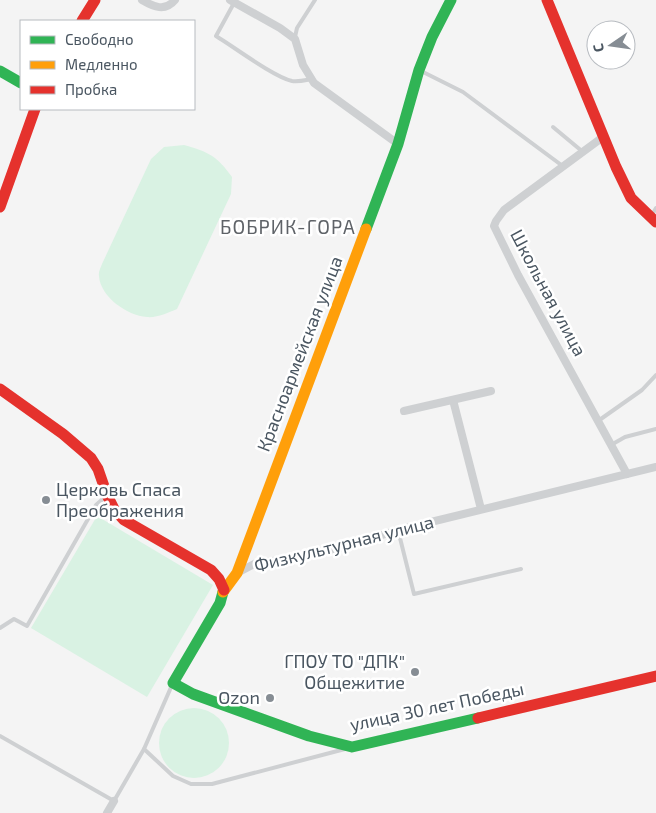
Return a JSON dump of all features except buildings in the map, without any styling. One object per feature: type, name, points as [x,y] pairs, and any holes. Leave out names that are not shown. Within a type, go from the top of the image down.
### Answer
[{"type":"main road","points":[[83,20],[95,0]]},
{"type":"main road","name":"Красноармейская улица","points":[[173,683],[220,603],[224,590],[237,573],[398,144],[419,70],[432,37],[451,0]]},
{"type":"main road","points":[[547,0],[603,137],[631,198],[654,215]]},
{"type":"main road","points":[[0,71],[20,82]]},
{"type":"main road","points":[[0,207],[35,110]]},
{"type":"main road","points":[[0,389],[63,434],[91,458],[98,468],[114,509],[124,520],[211,570],[219,579],[224,590]]},
{"type":"main road","name":"улица 30 лет Победы","points":[[173,683],[194,694],[309,736],[352,747],[656,676]]},
{"type":"street","points":[[142,0],[162,8],[170,6],[175,0]]},
{"type":"street","points":[[232,1],[280,28],[294,39],[303,65],[314,83],[398,144]]},
{"type":"street","name":"Школьная улица","points":[[603,137],[504,210],[494,226],[518,275],[627,474]]},
{"type":"street","points":[[404,411],[491,391]]},
{"type":"street","points":[[453,400],[481,509]]},
{"type":"street","name":"Физкультурная улица","points":[[237,573],[256,563],[289,559],[344,547],[398,530],[656,467]]},
{"type":"street","points":[[108,813],[114,801]]},
{"type":"lane","points":[[294,39],[297,28],[315,0]]},
{"type":"lane","points":[[232,1],[216,36],[278,75],[296,81],[312,79]]},
{"type":"lane","points":[[419,70],[463,92],[564,167]]},
{"type":"lane","points":[[553,127],[584,152]]},
{"type":"lane","points":[[598,421],[642,390],[656,375]]},
{"type":"lane","points":[[611,445],[625,437],[656,429]]},
{"type":"lane","points":[[0,628],[14,618],[27,626],[96,505],[107,495]]},
{"type":"lane","points":[[398,530],[414,594],[521,569]]},
{"type":"lane","points":[[0,736],[114,801],[144,749],[173,683]]},
{"type":"lane","points":[[144,749],[173,776],[191,784],[212,784],[352,747]]},
{"type":"green space","points":[[184,145],[212,156],[222,164],[232,177],[231,194],[177,309],[154,317],[139,316],[123,309],[109,297],[104,291],[99,271],[151,159],[164,147]]},
{"type":"green space","points":[[97,516],[213,585],[147,697],[31,628]]},
{"type":"green space","points":[[201,708],[214,714],[223,723],[227,729],[229,743],[227,757],[219,768],[208,776],[187,778],[180,776],[169,768],[161,757],[159,736],[161,729],[169,718],[180,710]]},
{"type":"traffic: fast","points":[[366,229],[398,144],[419,70],[432,37],[451,0]]},
{"type":"traffic: fast","points":[[0,71],[20,82]]},
{"type":"traffic: fast","points":[[223,592],[220,603],[173,683],[193,694],[309,736],[352,747],[478,718]]},
{"type":"traffic: slow","points":[[223,592],[237,573],[366,229]]},
{"type":"traffic: jam","points":[[83,20],[95,0]]},
{"type":"traffic: jam","points":[[547,0],[616,167],[631,198],[656,222]]},
{"type":"traffic: jam","points":[[0,207],[35,110]]},
{"type":"traffic: jam","points":[[0,389],[63,434],[91,458],[98,469],[114,509],[124,520],[211,570],[219,579],[224,590]]},
{"type":"traffic: jam","points":[[478,718],[656,676]]},
{"type":"place","name":"Церковь Спаса Преображения","points":[[46,500]]},
{"type":"place","name":"ГПОУ ТО \"ДПК\" Общежитие","points":[[415,672]]},
{"type":"place","name":"Ozon","points":[[270,698]]},
{"type":"district","name":"БОБРИК-ГОРА","points":[[288,227]]}]
